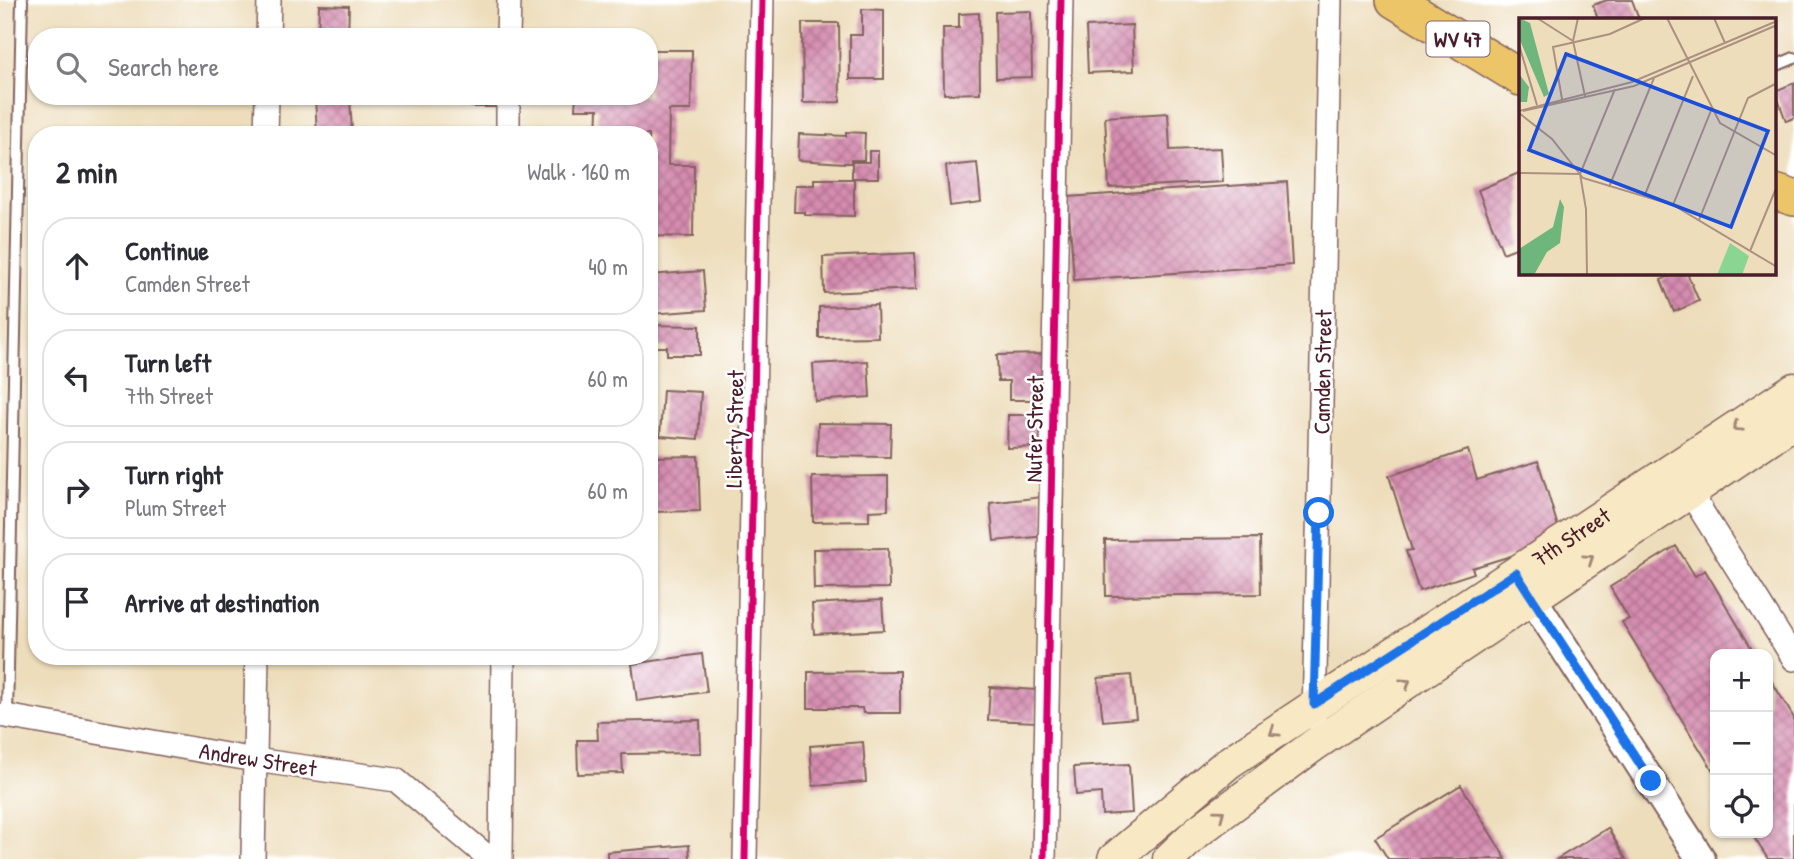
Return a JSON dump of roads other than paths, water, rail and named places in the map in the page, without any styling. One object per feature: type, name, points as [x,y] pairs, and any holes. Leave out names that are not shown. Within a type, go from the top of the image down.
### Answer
[{"type":"main road","name":"WV 47","points":[[1394,0],[1519,77]]},
{"type":"main road","points":[[1776,192],[1794,198]]},
{"type":"main road","name":"7th Street","points":[[1169,859],[1197,832],[1524,585],[1794,389]]},
{"type":"main road","name":"7th Street","points":[[1114,859],[1228,763],[1314,704],[1689,491],[1794,422]]},
{"type":"street","points":[[268,28],[269,0]]},
{"type":"street","points":[[508,28],[509,0]]},
{"type":"street","name":"Liberty Street","points":[[745,859],[762,0]]},
{"type":"street","name":"Nufer Street","points":[[1044,859],[1061,0]]},
{"type":"street","name":"Camden Street","points":[[1314,745],[1330,0]]},
{"type":"street","points":[[266,126],[267,105]]},
{"type":"street","points":[[508,105],[508,126]]},
{"type":"street","points":[[1689,491],[1794,659]]},
{"type":"street","points":[[1524,585],[1701,859]]},
{"type":"street","points":[[253,859],[257,665]]},
{"type":"street","points":[[501,859],[503,665]]},
{"type":"street","name":"Andrew Street","points":[[4,715],[255,760],[396,780],[490,859]]},
{"type":"lane","points":[[4,715],[22,0]]},
{"type":"lane","points":[[1776,66],[1794,58]]}]
